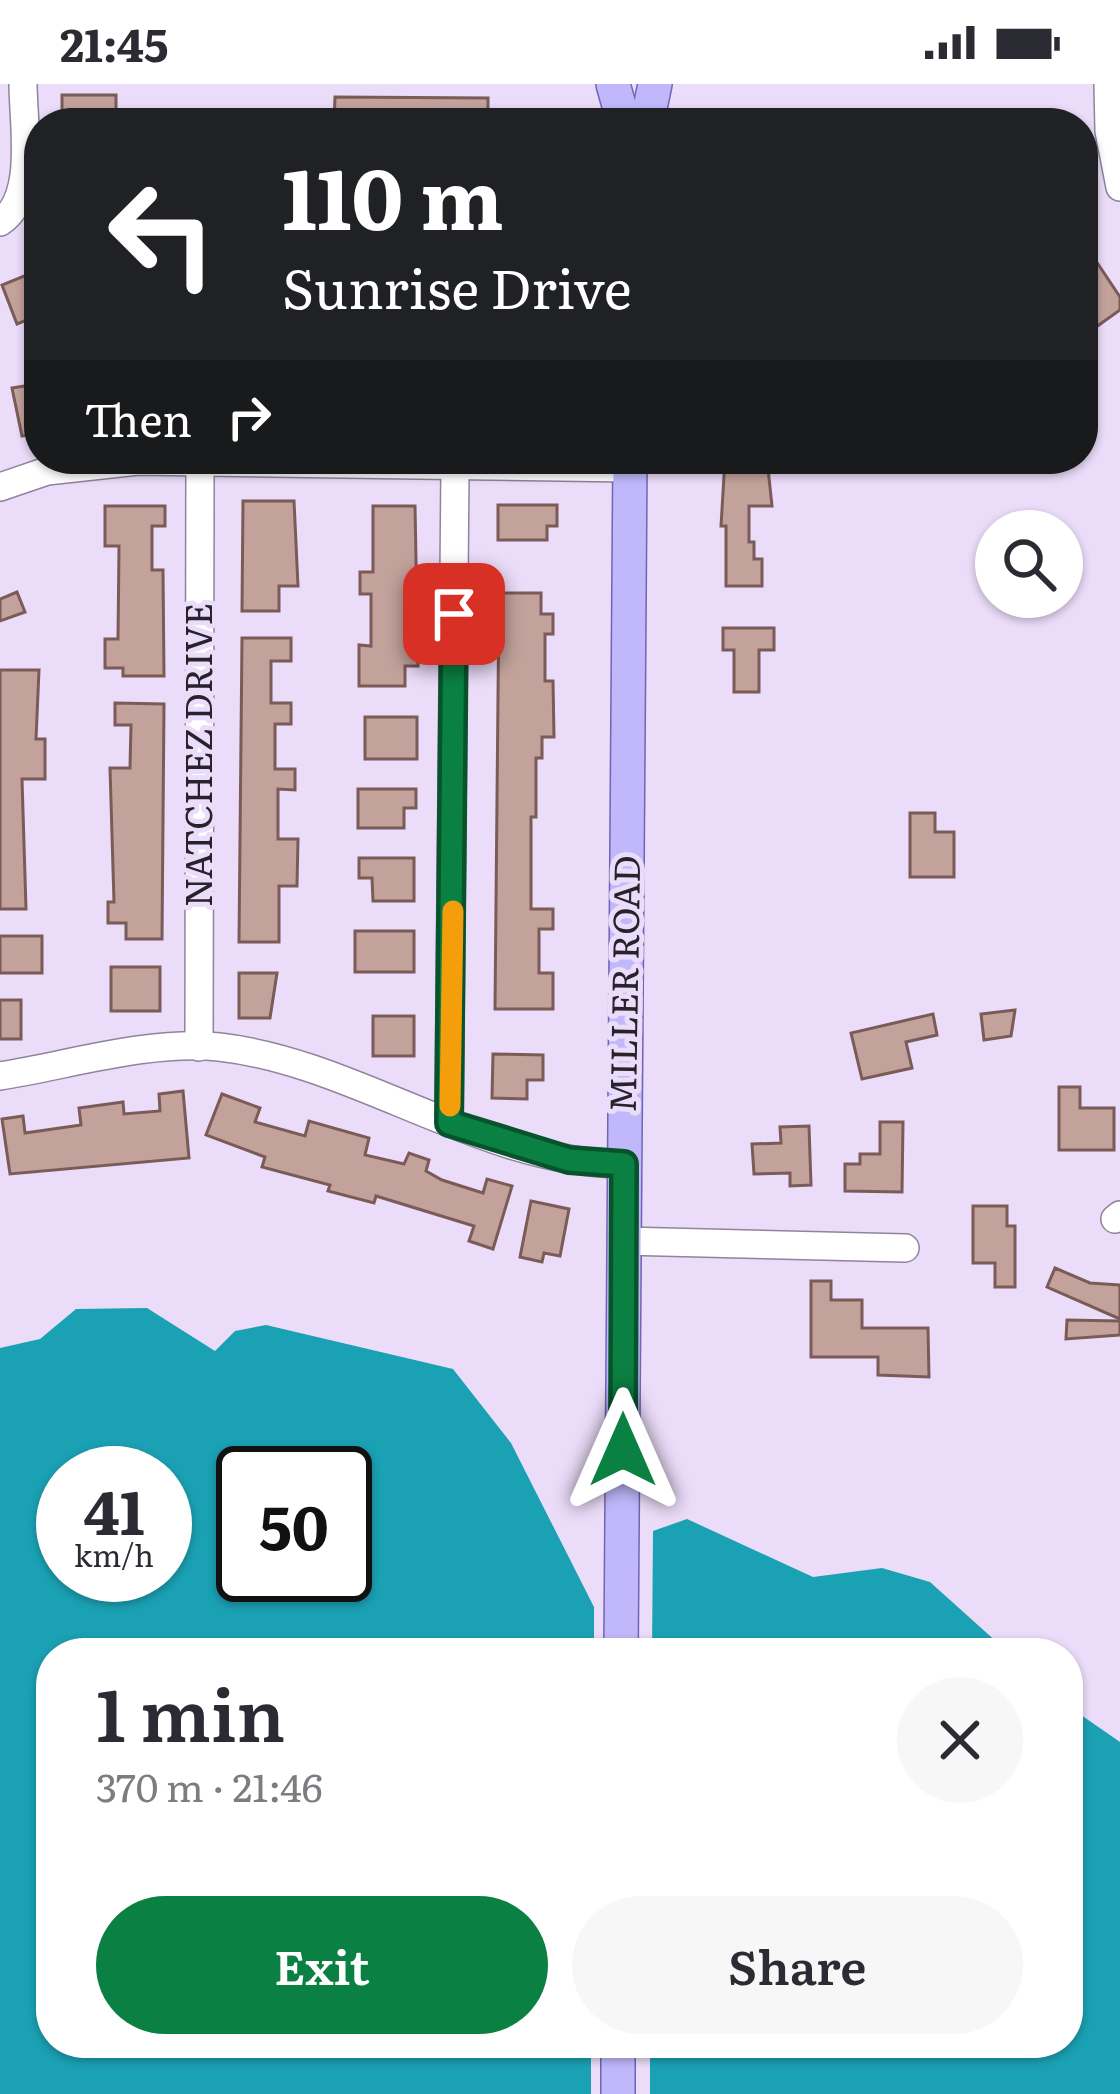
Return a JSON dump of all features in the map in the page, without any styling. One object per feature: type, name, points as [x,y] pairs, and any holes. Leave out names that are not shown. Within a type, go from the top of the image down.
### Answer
[{"type":"main road","name":"MILLER ROAD","points":[[621,1638],[630,474]]},
{"type":"main road","points":[[618,2058],[618,2094]]},
{"type":"street","points":[[0,222],[15,208],[22,188],[23,84]]},
{"type":"street","points":[[1108,84],[1109,131],[1120,187]]},
{"type":"street","points":[[0,487],[50,474]]},
{"type":"street","name":"NATCHEZ DRIVE","points":[[199,1047],[200,474]]},
{"type":"street","points":[[449,1123],[455,474]]},
{"type":"street","points":[[0,1076],[199,1047],[283,1062],[449,1123],[569,1160],[624,1164]]},
{"type":"street","points":[[624,1241],[905,1248]]},
{"type":"water","points":[[147,1308],[215,1351],[235,1331],[266,1325],[453,1369],[511,1443],[594,1607],[594,1638],[36,1638],[36,2058],[591,2058],[591,2094],[0,2094],[0,1348],[40,1339],[76,1309]]},
{"type":"water","points":[[687,1519],[813,1577],[882,1568],[930,1582],[992,1638],[652,1638],[653,1531]]},
{"type":"water","points":[[1083,1716],[1120,1742],[1120,2094],[650,2094],[650,2058],[1083,2058]]},
{"type":"building","points":[[62,95],[116,95],[116,108],[62,108]]},
{"type":"building","points":[[335,97],[488,98],[488,108],[335,108]]},
{"type":"building","points":[[1098,264],[1120,297],[1120,310],[1098,326]]},
{"type":"building","points":[[24,276],[24,321],[17,324],[2,285]]},
{"type":"building","points":[[24,386],[24,436],[22,436],[12,388]]},
{"type":"building","points":[[724,474],[769,474],[772,506],[749,506],[749,542],[754,542],[754,559],[762,559],[762,586],[726,586],[726,526],[721,526]]},
{"type":"building","points":[[243,501],[294,501],[298,586],[279,586],[279,611],[242,611]]},
{"type":"building","points":[[498,505],[557,505],[557,526],[547,526],[547,540],[498,540]]},
{"type":"building","points":[[105,506],[165,506],[165,526],[152,526],[152,570],[163,570],[164,676],[123,676],[123,668],[105,668],[105,639],[118,639],[119,546],[105,546]]},
{"type":"building","points":[[373,506],[415,506],[418,666],[405,666],[405,686],[359,686],[359,645],[371,646],[371,594],[360,594],[360,572],[373,572]]},
{"type":"building","points":[[17,592],[25,612],[0,621],[0,599]]},
{"type":"building","points":[[499,593],[541,593],[541,614],[553,614],[553,634],[545,634],[545,681],[553,681],[554,737],[542,737],[542,758],[536,758],[531,909],[553,909],[553,929],[539,929],[539,973],[553,973],[553,1009],[495,1009]]},
{"type":"building","points":[[723,628],[774,628],[774,650],[759,650],[759,692],[734,692],[734,650],[723,650]]},
{"type":"building","points":[[242,638],[291,638],[291,661],[271,661],[271,703],[291,703],[291,724],[275,724],[275,769],[295,769],[295,790],[278,789],[278,839],[298,839],[297,886],[279,886],[279,942],[239,942]]},
{"type":"building","points":[[0,670],[39,670],[36,739],[45,739],[45,779],[22,779],[26,909],[0,909]]},
{"type":"building","points":[[115,703],[164,704],[162,939],[126,939],[126,923],[108,923],[108,902],[114,902],[110,768],[130,768],[131,725],[115,725]]},
{"type":"building","points":[[365,717],[417,717],[417,759],[365,759]]},
{"type":"building","points":[[358,789],[416,789],[416,808],[404,808],[404,828],[358,828]]},
{"type":"building","points":[[910,813],[935,813],[935,832],[954,832],[954,877],[910,877]]},
{"type":"building","points":[[359,858],[414,858],[414,901],[373,901],[372,878],[359,878]]},
{"type":"building","points":[[355,931],[414,931],[414,972],[355,972]]},
{"type":"building","points":[[0,936],[42,936],[42,973],[0,973]]},
{"type":"building","points":[[111,967],[160,967],[160,1011],[111,1011]]},
{"type":"building","points":[[239,973],[277,973],[270,1018],[239,1018]]},
{"type":"building","points":[[0,1000],[21,1000],[21,1039],[0,1039]]},
{"type":"building","points":[[1015,1010],[1011,1036],[984,1040],[981,1014]]},
{"type":"building","points":[[933,1014],[937,1035],[906,1042],[912,1068],[862,1079],[851,1033]]},
{"type":"building","points":[[373,1016],[414,1016],[414,1056],[373,1056]]},
{"type":"building","points":[[493,1054],[543,1055],[543,1080],[527,1080],[527,1099],[492,1098]]},
{"type":"building","points":[[1059,1087],[1080,1087],[1080,1108],[1114,1108],[1114,1150],[1059,1150]]},
{"type":"building","points":[[183,1091],[189,1158],[10,1174],[2,1119],[23,1116],[25,1133],[81,1125],[79,1108],[123,1102],[124,1114],[160,1111],[159,1094]]},
{"type":"building","points":[[222,1094],[260,1108],[255,1122],[305,1136],[309,1121],[369,1138],[365,1155],[404,1164],[409,1153],[429,1160],[426,1171],[442,1180],[483,1193],[487,1179],[512,1186],[493,1249],[469,1241],[474,1226],[376,1196],[374,1203],[328,1191],[330,1185],[262,1167],[265,1157],[206,1135]]},
{"type":"building","points":[[880,1122],[903,1122],[902,1192],[845,1191],[845,1164],[860,1164],[860,1154],[880,1154]]},
{"type":"building","points":[[809,1126],[811,1185],[790,1186],[790,1173],[754,1174],[752,1144],[781,1143],[780,1127]]},
{"type":"building","points":[[531,1201],[569,1209],[560,1256],[544,1253],[542,1262],[520,1257]]},
{"type":"building","points":[[973,1206],[1007,1206],[1007,1226],[1015,1226],[1015,1287],[995,1287],[995,1263],[973,1263]]},
{"type":"building","points":[[1055,1268],[1090,1283],[1120,1285],[1120,1319],[1047,1287]]},
{"type":"building","points":[[811,1281],[831,1281],[831,1300],[862,1300],[862,1328],[928,1328],[929,1377],[878,1375],[878,1357],[811,1357]]},
{"type":"building","points":[[1067,1320],[1120,1321],[1120,1335],[1066,1339]]},
{"type":"slow traffic","points":[[450,1106],[453,911]]},
{"type":"route","points":[[454,614],[449,1123],[569,1160],[624,1164],[623,1450]]}]
